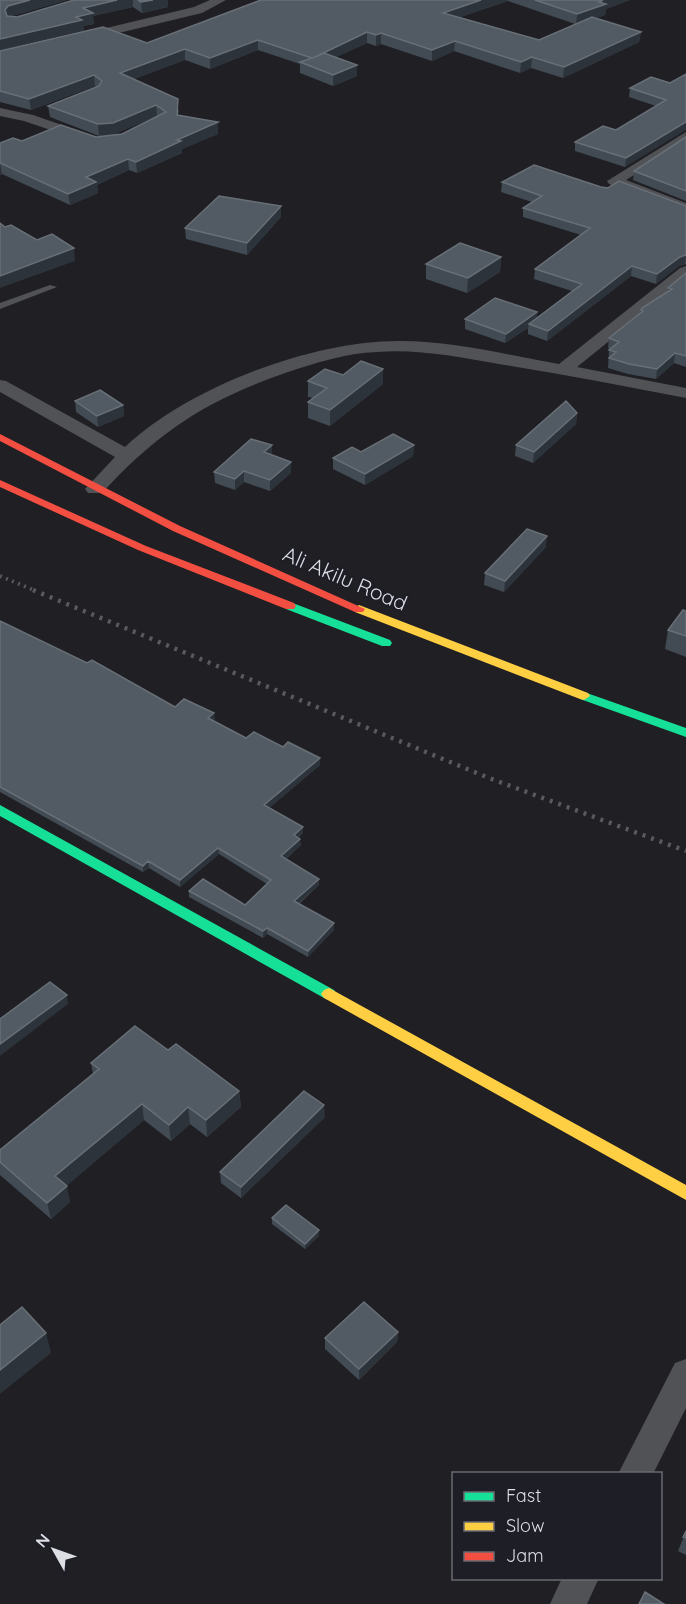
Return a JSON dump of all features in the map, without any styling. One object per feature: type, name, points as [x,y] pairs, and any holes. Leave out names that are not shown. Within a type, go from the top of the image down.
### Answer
[{"type":"main road","name":"Ali Akilu Road","points":[[0,437],[95,489],[213,545],[336,599],[456,647],[686,733]]},
{"type":"main road","name":"Ali Akilu Road","points":[[0,483],[106,531],[238,586],[394,646]]},
{"type":"main road","points":[[0,810],[686,1193]]},
{"type":"street","points":[[66,42],[198,10],[220,0]]},
{"type":"street","points":[[28,118],[50,109]]},
{"type":"street","points":[[0,112],[28,118],[98,142]]},
{"type":"street","points":[[686,136],[614,181],[686,208]]},
{"type":"street","points":[[563,369],[686,271]]},
{"type":"street","points":[[95,489],[125,455],[183,410],[246,380],[314,357],[361,347],[425,347],[563,369],[686,393]]},
{"type":"street","points":[[0,385],[125,455]]},
{"type":"street","points":[[636,1472],[686,1374]]},
{"type":"street","points":[[568,1604],[580,1580]]},
{"type":"lane","points":[[0,306],[53,287]]},
{"type":"building","points":[[0,0],[30,0],[8,6],[5,10],[7,16],[17,17],[74,0],[117,0],[83,8],[93,13],[76,17],[82,20],[0,39]]},
{"type":"building","points":[[261,0],[481,0],[443,13],[539,40],[592,17],[641,32],[564,67],[532,57],[521,62],[455,41],[432,50],[381,33],[376,35],[367,32],[313,58],[324,53],[357,65],[333,75],[300,62],[312,58],[258,40],[210,58],[185,49],[120,73],[178,99],[177,115],[218,122],[136,162],[128,159],[86,177],[96,182],[68,194],[0,163],[0,143],[13,138],[22,141],[61,125],[96,137],[122,134],[166,112],[156,105],[113,123],[98,124],[48,106],[99,86],[102,81],[94,75],[29,99],[0,91],[0,51],[103,27],[147,43]]},
{"type":"building","points":[[535,0],[603,0],[599,2],[606,4],[577,14]]},
{"type":"building","points":[[686,74],[686,122],[626,158],[575,142],[603,126],[616,130],[666,100],[630,88],[651,77],[670,83]]},
{"type":"building","points":[[686,137],[686,191],[634,171]]},
{"type":"building","points":[[534,165],[601,187],[608,188],[619,181],[686,206],[686,255],[657,274],[632,266],[548,331],[529,324],[582,284],[535,269],[590,228],[523,208],[542,196],[502,182]]},
{"type":"building","points":[[219,196],[281,206],[247,243],[185,228]]},
{"type":"building","points":[[0,223],[5,227],[11,225],[37,240],[52,234],[74,248],[0,276]]},
{"type":"building","points":[[460,243],[501,257],[468,278],[426,264]]},
{"type":"building","points":[[686,273],[686,356],[675,353],[657,369],[609,358],[616,352],[609,350],[619,342],[609,338],[643,311],[642,308],[672,289],[668,288]]},
{"type":"building","points":[[495,298],[537,312],[506,334],[465,319]]},
{"type":"building","points":[[361,361],[383,369],[330,410],[308,402],[327,388],[308,381],[325,369],[343,375]]},
{"type":"building","points":[[100,390],[123,405],[97,416],[75,401]]},
{"type":"building","points":[[566,401],[577,413],[534,452],[516,445]]},
{"type":"building","points":[[393,434],[414,445],[365,474],[333,458],[352,447],[361,452]]},
{"type":"building","points":[[251,439],[272,445],[264,452],[291,462],[270,480],[244,471],[235,479],[214,472]]},
{"type":"building","points":[[527,529],[547,536],[505,581],[485,573]]},
{"type":"building","points":[[683,610],[686,611],[686,636],[668,630]]},
{"type":"building","points":[[0,621],[87,663],[92,660],[175,707],[184,699],[214,713],[208,718],[246,738],[254,732],[283,747],[288,742],[320,758],[264,805],[303,827],[294,835],[300,839],[281,856],[319,879],[294,901],[334,923],[308,951],[267,928],[263,931],[189,891],[203,879],[245,905],[271,880],[218,848],[180,880],[148,861],[143,866],[0,787]]},
{"type":"building","points":[[50,982],[67,995],[0,1044],[0,1019]]},
{"type":"building","points":[[135,1026],[168,1050],[176,1044],[239,1091],[206,1120],[188,1107],[169,1125],[142,1104],[55,1176],[67,1186],[47,1203],[0,1162],[0,1150],[99,1069],[91,1063]]},
{"type":"building","points":[[304,1091],[324,1105],[241,1187],[220,1172]]},
{"type":"building","points":[[286,1205],[319,1230],[305,1244],[272,1218]]},
{"type":"building","points":[[364,1302],[398,1332],[359,1369],[325,1338]]},
{"type":"building","points":[[22,1307],[46,1333],[0,1370],[0,1325]]},
{"type":"building","points":[[645,1592],[664,1604],[639,1604]]},
{"type":"railway","points":[[0,576],[36,591]]},
{"type":"railway","points":[[33,590],[489,778],[686,851]]},
{"type":"traffic: fast","points":[[290,606],[386,643]]},
{"type":"traffic: fast","points":[[584,696],[686,733]]},
{"type":"traffic: fast","points":[[0,810],[329,994]]},
{"type":"traffic: slow","points":[[359,609],[584,696]]},
{"type":"traffic: slow","points":[[329,994],[686,1193]]},
{"type":"traffic: jam","points":[[0,437],[176,528],[359,609]]},
{"type":"traffic: jam","points":[[0,483],[142,548],[290,606]]}]
